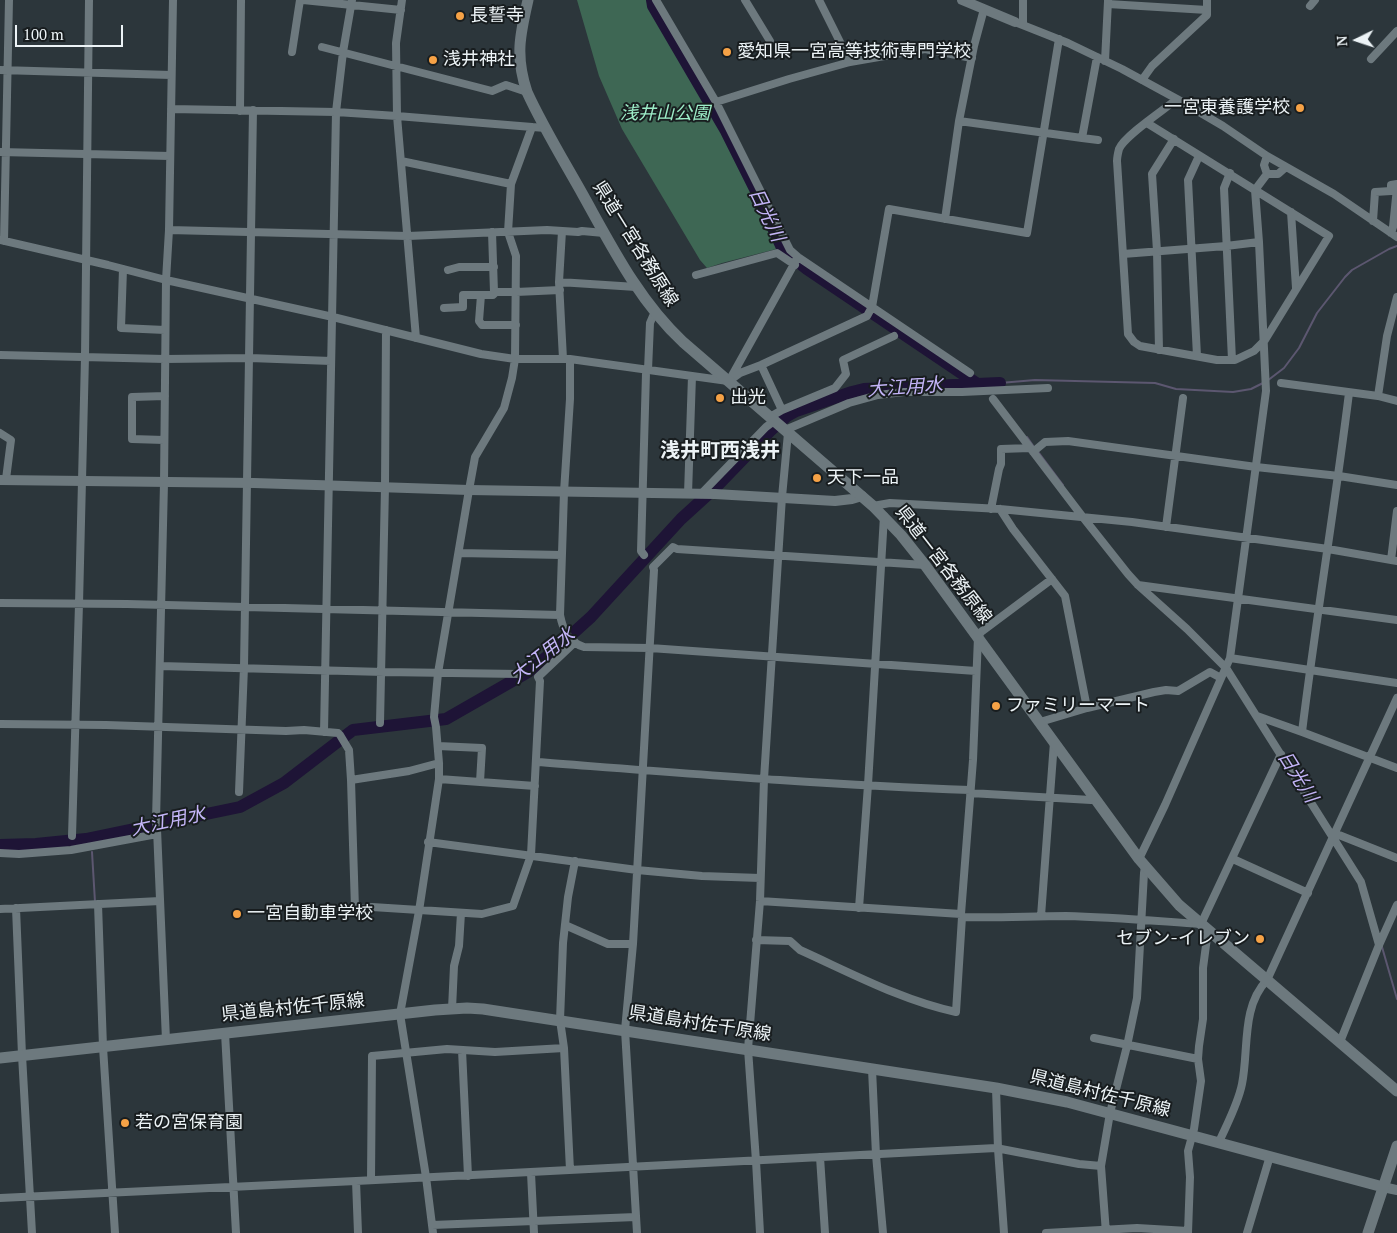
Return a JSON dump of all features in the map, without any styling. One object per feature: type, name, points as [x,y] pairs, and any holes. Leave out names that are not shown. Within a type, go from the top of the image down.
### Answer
[{"type":"main road","name":"県道一宮各務原線","points":[[528,0],[519,53],[527,92],[604,233],[636,287],[656,315],[683,342],[884,516],[925,564],[1142,863],[1179,905],[1397,1091]]},
{"type":"main road","name":"県道島村佐千原線","points":[[0,1058],[400,1014],[452,1009],[483,1009],[996,1088],[1067,1102],[1383,1187]]},
{"type":"main road","points":[[1368,1233],[1397,1146]]},
{"type":"street","points":[[9,0],[4,70],[2,241],[333,317],[481,354],[515,359],[566,359],[729,381],[740,373],[762,365],[867,316],[872,307],[889,209],[1027,234],[1059,39]]},
{"type":"street","points":[[72,836],[80,604],[89,0]]},
{"type":"street","points":[[166,1040],[157,828],[165,330],[169,230],[173,0]]},
{"type":"street","points":[[240,111],[241,0]]},
{"type":"street","points":[[292,52],[301,0],[352,3],[401,10]]},
{"type":"street","points":[[402,0],[396,43],[398,116],[416,338]]},
{"type":"street","points":[[656,0],[716,102],[797,261]]},
{"type":"street","points":[[745,0],[770,41]]},
{"type":"street","points":[[819,0],[850,62]]},
{"type":"street","points":[[962,0],[1059,39],[1177,99],[1223,126],[1267,156],[1334,194],[1394,235]]},
{"type":"street","points":[[1019,24],[1023,0]]},
{"type":"street","points":[[1142,80],[1152,66],[1207,15],[1207,0]]},
{"type":"street","points":[[1105,61],[1108,2],[1207,10]]},
{"type":"street","points":[[324,732],[336,112],[352,3]]},
{"type":"street","points":[[946,219],[959,121],[984,9]]},
{"type":"street","points":[[1371,59],[1397,31]]},
{"type":"street","points":[[322,47],[492,91],[506,85],[527,92]]},
{"type":"street","points":[[716,102],[850,62],[925,49],[972,58]]},
{"type":"street","points":[[1082,138],[1097,57]]},
{"type":"street","points":[[4,70],[171,75]]},
{"type":"street","points":[[1147,123],[1329,236],[1265,340],[1254,350],[1235,360],[1217,360],[1140,346],[1128,334],[1117,161],[1119,149],[1124,140],[1177,99]]},
{"type":"street","points":[[171,109],[336,112],[546,128]]},
{"type":"street","points":[[239,792],[243,729],[253,110]]},
{"type":"street","points":[[959,121],[1098,140]]},
{"type":"street","points":[[532,127],[511,184],[508,232],[516,256],[515,359],[504,408],[475,457],[469,490],[438,673],[434,717],[438,746],[439,779],[419,911],[400,1014],[426,1178],[432,1229],[534,1221],[636,1217]]},
{"type":"street","points":[[1159,350],[1157,251],[1152,174],[1174,139]]},
{"type":"street","points":[[3,152],[170,156]]},
{"type":"street","points":[[1197,356],[1188,180],[1199,156]]},
{"type":"street","points":[[1267,156],[1264,165],[1267,174]]},
{"type":"street","points":[[401,161],[511,184]]},
{"type":"street","points":[[1267,174],[1278,174],[1286,166]]},
{"type":"street","points":[[1230,173],[1224,188],[1232,360]]},
{"type":"street","points":[[1106,1232],[1101,1166],[1110,1113],[1137,998],[1144,873],[1142,863],[1230,658],[1266,388],[1265,340],[1255,190],[1267,174]]},
{"type":"street","points":[[1373,221],[1375,192],[1391,191],[1392,185],[1397,186],[1394,235]]},
{"type":"street","points":[[1291,212],[1296,288]]},
{"type":"street","points":[[169,230],[408,236],[547,230],[604,233]]},
{"type":"street","points":[[562,231],[560,286],[570,399],[564,492],[560,615],[563,630],[567,635],[584,647],[650,648],[976,671]]},
{"type":"street","points":[[492,232],[494,292],[496,292]]},
{"type":"street","points":[[1123,254],[1259,242]]},
{"type":"street","points":[[696,275],[777,253],[797,261],[872,307],[970,373]]},
{"type":"street","points":[[729,381],[797,261]]},
{"type":"street","points":[[448,270],[459,267],[494,267]]},
{"type":"street","points":[[123,269],[121,328],[165,330]]},
{"type":"street","points":[[444,308],[463,307],[464,295],[493,295],[496,292],[516,292],[560,286],[636,287]]},
{"type":"street","points":[[481,295],[479,321],[482,325],[516,325]]},
{"type":"street","points":[[1378,396],[1387,336],[1397,297]]},
{"type":"street","points":[[644,555],[641,551],[646,373],[648,370],[650,323],[653,316],[656,315]]},
{"type":"street","points":[[380,723],[386,330]]},
{"type":"street","points":[[782,410],[835,388],[846,374],[843,360],[894,336]]},
{"type":"street","points":[[0,355],[165,359],[250,358],[331,361]]},
{"type":"street","points":[[760,1233],[748,1049],[760,901],[764,779],[782,497],[779,425],[782,410],[762,365]]},
{"type":"street","points":[[688,494],[692,376]]},
{"type":"street","points":[[1281,383],[1378,396],[1397,402]]},
{"type":"street","points":[[701,494],[766,427],[779,425],[878,395],[904,392],[962,392],[1048,388]]},
{"type":"street","points":[[1302,732],[1349,393]]},
{"type":"street","points":[[164,440],[132,439],[132,397],[165,396]]},
{"type":"street","points":[[1166,527],[1183,398]]},
{"type":"street","points":[[994,400],[1082,516],[1138,585],[1187,629],[1226,668],[1361,882],[1379,945]]},
{"type":"street","points":[[0,433],[11,440],[3,479],[715,494],[834,500],[852,499],[862,496]]},
{"type":"street","points":[[991,509],[1001,464],[1001,449],[1032,450],[1046,442],[1068,440],[1397,485]]},
{"type":"street","points":[[873,506],[890,503],[1082,516],[1328,549],[1394,560],[1397,511]]},
{"type":"street","points":[[1000,509],[1013,530],[1065,596],[1087,708]]},
{"type":"street","points":[[859,908],[884,516]]},
{"type":"street","points":[[637,1233],[625,1030],[633,944],[653,567],[672,547],[925,564]]},
{"type":"street","points":[[459,553],[562,555]]},
{"type":"street","points":[[756,940],[790,941],[800,950],[899,994],[936,1008],[956,1012],[978,637],[981,632],[1052,579]]},
{"type":"street","points":[[1138,585],[1397,620]]},
{"type":"street","points":[[0,603],[560,615]]},
{"type":"street","points":[[0,724],[304,730],[340,734],[349,750],[355,909],[372,907],[482,914],[513,906],[531,855],[537,762],[540,681],[538,677],[575,642]]},
{"type":"street","points":[[1230,658],[1397,683]]},
{"type":"street","points":[[160,666],[519,674]]},
{"type":"street","points":[[1040,722],[1087,708],[1154,692],[1178,690],[1210,672],[1221,678]]},
{"type":"street","points":[[1219,1142],[1234,1110],[1242,1086],[1253,1002],[1259,988],[1267,980],[1397,698]]},
{"type":"street","points":[[1257,716],[1397,768]]},
{"type":"street","points":[[1042,916],[1054,742]]},
{"type":"street","points":[[438,746],[482,748],[480,782]]},
{"type":"street","points":[[1046,1233],[1106,1232],[1137,1228],[1188,1232],[1190,1177],[1188,1151],[1201,1081],[1198,1059],[1203,1019],[1204,927],[1232,859],[1281,754]]},
{"type":"street","points":[[537,762],[764,779],[1096,800]]},
{"type":"street","points":[[351,780],[409,771],[439,763]]},
{"type":"street","points":[[439,779],[535,786]]},
{"type":"street","points":[[0,853],[72,850],[157,828]]},
{"type":"street","points":[[1333,836],[1397,858]]},
{"type":"street","points":[[428,842],[637,870],[702,876],[760,878]]},
{"type":"street","points":[[1232,859],[1308,893]]},
{"type":"street","points":[[570,1170],[564,1048],[560,1020],[563,943],[568,896],[575,862]]},
{"type":"street","points":[[760,901],[990,918],[1042,916],[1110,918],[1204,927]]},
{"type":"street","points":[[0,909],[160,902]]},
{"type":"street","points":[[98,904],[103,1047],[114,1192],[115,1233]]},
{"type":"street","points":[[1340,1042],[1397,904]]},
{"type":"street","points":[[16,908],[32,1233]]},
{"type":"street","points":[[452,1009],[454,966],[459,946],[461,913]]},
{"type":"street","points":[[565,925],[608,944],[633,944]]},
{"type":"street","points":[[225,1033],[236,1233]]},
{"type":"street","points":[[1094,1038],[1198,1059]]},
{"type":"street","points":[[371,1180],[372,1056],[448,1049],[495,1052],[564,1048]]},
{"type":"street","points":[[462,1050],[468,1176]]},
{"type":"street","points":[[872,1069],[876,1155],[883,1233]]},
{"type":"street","points":[[996,1088],[1004,1233]]},
{"type":"street","points":[[0,1198],[998,1149],[1079,1164],[1101,1166]]},
{"type":"street","points":[[1247,1233],[1270,1156]]},
{"type":"street","points":[[820,1157],[825,1233]]},
{"type":"street","points":[[532,1172],[534,1233]]},
{"type":"street","points":[[356,1181],[358,1233]]},
{"type":"street","points":[[1383,1187],[1397,1190]]},
{"type":"green space","name":"浅井山公園","points":[[577,0],[650,0],[651,6],[703,91],[740,161],[780,248],[707,268],[700,260],[622,129],[599,76]]},
{"type":"waterway","name":"日光川","points":[[652,0],[653,6],[726,131],[783,250],[807,269],[976,383]]},
{"type":"waterway","points":[[1267,381],[1284,368],[1299,348],[1317,313],[1345,277],[1352,270],[1397,246]]},
{"type":"waterway","points":[[1000,387],[1000,383],[1035,380],[1155,383],[1176,389],[1233,392],[1251,389],[1263,383]]},
{"type":"waterway","name":"大江用水","points":[[0,845],[36,844],[86,839],[240,807],[284,783],[353,730],[446,719],[528,672],[549,655],[591,617],[681,519],[787,416],[796,411],[864,389],[1000,383]]},
{"type":"waterway","name":"日光川","points":[[1027,437],[1034,447]]},
{"type":"waterway","name":"日光川","points":[[1039,453],[1063,485]]},
{"type":"waterway","name":"日光川","points":[[1299,777],[1313,799]]},
{"type":"waterway","points":[[92,852],[95,902]]},
{"type":"waterway","name":"日光川","points":[[1382,947],[1397,999]]},
{"type":"place","name":"長誓寺","points":[[460,16]]},
{"type":"place","name":"愛知県一宮高等技術専門学校","points":[[727,52]]},
{"type":"place","name":"浅井神社","points":[[433,60]]},
{"type":"place","name":"一宮東養護学校","points":[[1300,108]]},
{"type":"place","name":"出光","points":[[720,398]]},
{"type":"place","name":"天下一品","points":[[817,478]]},
{"type":"place","name":"ファミリーマート","points":[[996,706]]},
{"type":"place","name":"一宮自動車学校","points":[[237,914]]},
{"type":"place","name":"セブン-イレブン","points":[[1260,939]]},
{"type":"place","name":"若の宮保育園","points":[[125,1123]]},
{"type":"district","name":"浅井町西浅井","points":[[720,451]]}]
